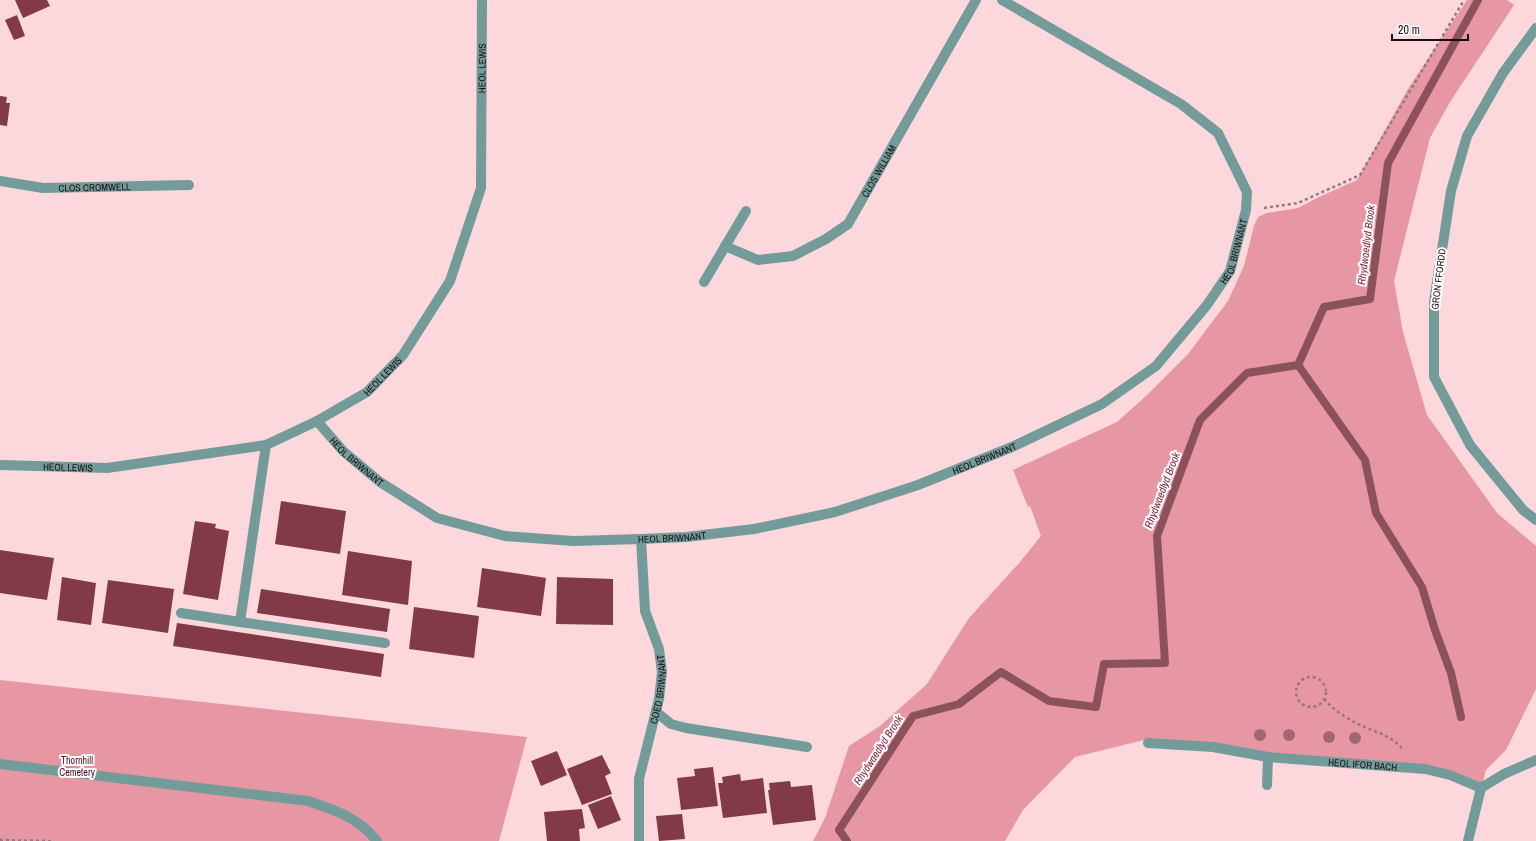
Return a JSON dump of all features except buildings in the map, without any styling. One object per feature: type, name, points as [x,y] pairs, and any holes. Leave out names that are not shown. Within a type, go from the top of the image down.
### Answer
[{"type":"street","name":"HEOL LEWIS","points":[[0,465],[107,468],[266,445],[317,421],[368,392],[403,355],[450,281],[481,188],[482,0]]},
{"type":"street","name":"CLOS WILLIAM","points":[[725,246],[758,260],[793,256],[826,239],[848,224],[976,0]]},
{"type":"street","name":"HEOL BRIWNANT","points":[[317,421],[343,451],[380,482],[437,518],[505,536],[573,540],[641,539],[686,537],[754,529],[835,512],[925,482],[1012,447],[1102,404],[1156,366],[1207,305],[1230,271],[1246,210],[1247,192],[1218,133],[1181,104],[1002,0]]},
{"type":"street","name":"GRON FFORDD","points":[[1536,28],[1503,73],[1467,136],[1451,191],[1434,302],[1434,377],[1470,445],[1523,510],[1536,520]]},
{"type":"street","name":"CLOS CROMWELL","points":[[0,181],[43,188],[189,186]]},
{"type":"street","points":[[704,282],[746,211]]},
{"type":"street","points":[[240,622],[266,445]]},
{"type":"street","name":"COED BRIWNANT","points":[[639,841],[639,779],[659,699],[662,672],[659,649],[645,611],[641,539]]},
{"type":"street","points":[[180,613],[385,643]]},
{"type":"street","points":[[656,712],[671,724],[686,728],[807,747]]},
{"type":"street","name":"HEOL IFOR BACH","points":[[1148,743],[1213,747],[1268,757],[1425,769],[1450,775],[1481,788]]},
{"type":"street","points":[[1267,785],[1268,757]]},
{"type":"street","points":[[1468,841],[1481,788],[1504,774],[1536,760]]},
{"type":"street","points":[[0,764],[308,800],[341,812],[368,830],[377,841]]},
{"type":"path","points":[[1246,210],[1298,203],[1360,175],[1464,0]]},
{"type":"path","points":[[1308,677],[1313,677],[1321,681],[1326,689],[1324,699],[1321,703],[1312,707],[1302,704],[1296,696],[1299,682],[1308,677]]},
{"type":"path","points":[[1324,699],[1331,707],[1356,723],[1396,741],[1403,749],[1407,768]]},
{"type":"path","points":[[0,840],[54,841]]},
{"type":"green space","points":[[1467,0],[1507,0],[1514,5],[1450,102],[1430,138],[1394,281],[1403,332],[1427,415],[1497,513],[1536,546],[1536,689],[1506,750],[1486,770],[1481,788],[1450,775],[1268,757],[1148,739],[1075,757],[1023,810],[1005,841],[813,841],[825,818],[849,746],[880,726],[927,684],[969,618],[1020,562],[1041,536],[1030,506],[1028,507],[1013,470],[1117,422],[1146,396],[1188,354],[1228,301],[1244,266],[1254,226],[1258,217],[1267,213],[1298,208],[1357,180],[1408,89]]},
{"type":"green space","name":"Thornhill Cemetery","points":[[0,680],[527,737],[499,841],[0,841]]},
{"type":"waterway","name":"Rhydwaedlyd Brook","points":[[847,841],[839,830],[913,716],[959,704],[1001,672],[1049,701],[1096,707],[1104,664],[1165,663],[1157,536],[1200,420],[1247,373],[1298,365],[1324,307],[1370,299],[1388,163],[1478,0]]},
{"type":"waterway","points":[[1298,365],[1365,460],[1376,513],[1422,587],[1435,630],[1451,673],[1461,717]]}]
